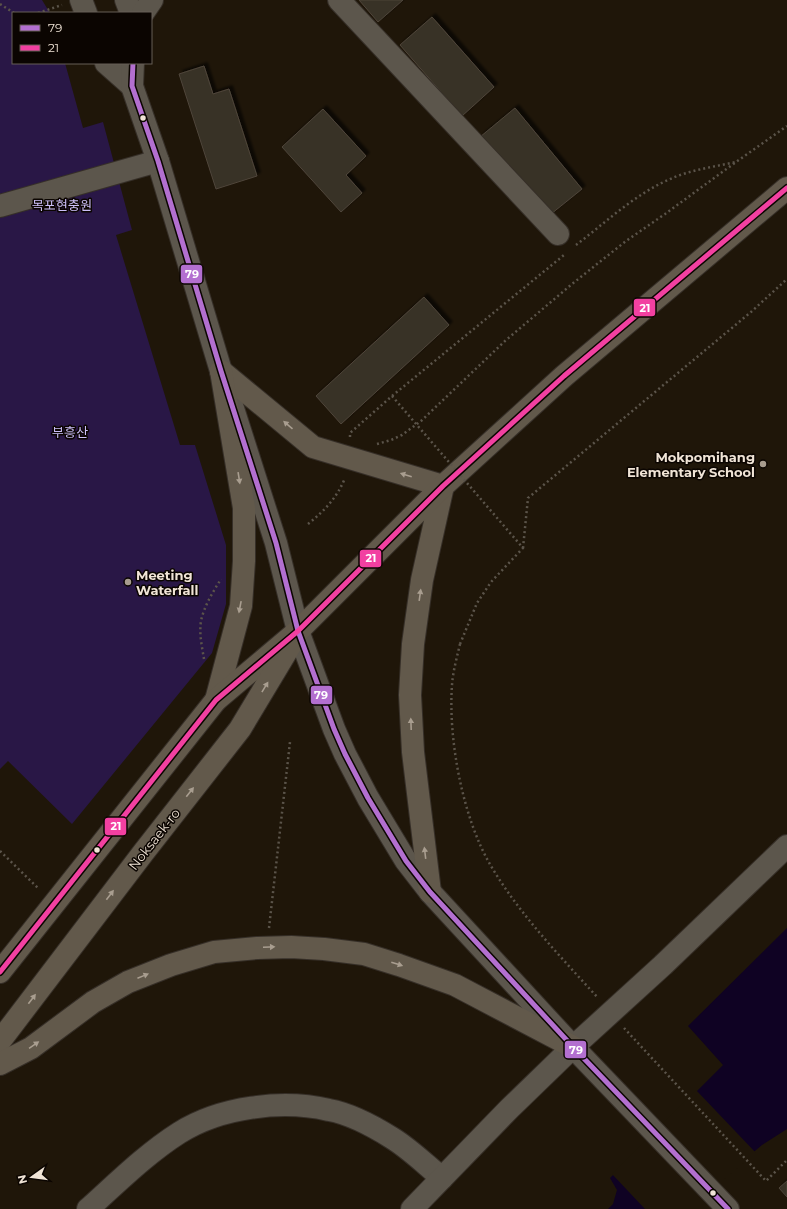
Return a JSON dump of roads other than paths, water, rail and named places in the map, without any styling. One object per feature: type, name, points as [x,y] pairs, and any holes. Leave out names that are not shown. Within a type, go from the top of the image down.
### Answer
[{"type":"main road","name":"Noksaek-ro","points":[[0,972],[216,700],[298,631],[443,486],[564,376],[787,188]]},
{"type":"main road","points":[[221,371],[313,447],[443,486],[422,580],[413,644],[410,695],[413,752],[430,892]]},
{"type":"main road","points":[[216,700],[241,606],[244,561],[244,508],[221,371]]},
{"type":"main road","name":"Noksaek-ro","points":[[0,1041],[143,853],[240,729],[298,631]]},
{"type":"main road","points":[[0,1064],[31,1048],[93,1002],[128,982],[171,965],[214,952],[291,947],[364,954],[399,964],[455,985],[573,1047]]},
{"type":"street","points":[[126,0],[131,12]]},
{"type":"street","points":[[144,12],[152,0]]},
{"type":"street","points":[[339,0],[565,241]]},
{"type":"street","points":[[72,2],[85,12]]},
{"type":"street","points":[[107,64],[132,86]]},
{"type":"street","points":[[133,64],[132,86],[158,161],[221,371],[276,543],[298,631],[334,729],[345,754],[386,829],[406,861],[430,892],[573,1047],[727,1209]]},
{"type":"street","points":[[0,206],[158,161]]},
{"type":"street","points":[[412,1209],[509,1109],[573,1047],[663,965],[787,846]]},
{"type":"street","points":[[88,1209],[152,1152],[179,1132],[198,1122],[217,1116],[240,1109],[259,1107],[307,1107],[329,1110],[351,1116],[394,1139],[442,1178]]},
{"type":"place","name":"Mokpomihang Elementary School","points":[[763,464]]},
{"type":"place","name":"Meeting Waterfall","points":[[128,582]]},
{"type":"park label","name":"목포현충원","points":[[62,205]]},
{"type":"park label","name":"부흥산","points":[[70,432]]}]
